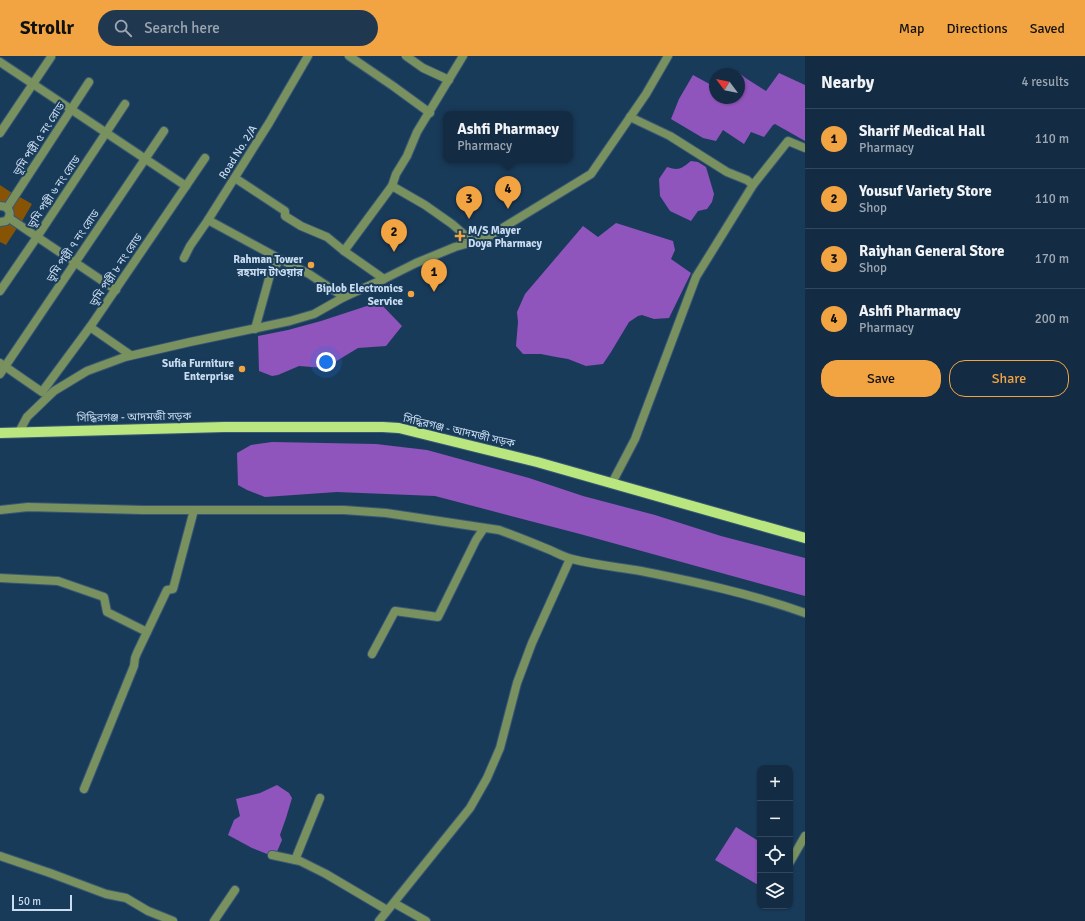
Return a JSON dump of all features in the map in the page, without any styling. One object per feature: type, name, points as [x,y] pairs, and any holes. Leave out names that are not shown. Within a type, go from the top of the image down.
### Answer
[{"type":"main road","name":"সিদ্ধিরগঞ্জ - আদমজী সড়ক","points":[[0,433],[268,424],[399,428],[537,462],[805,538]]},
{"type":"street","name":"Road No. 2/A","points":[[184,258],[190,246],[269,123],[308,56]]},
{"type":"street","points":[[349,56],[430,113]]},
{"type":"street","points":[[406,56],[423,68],[449,80]]},
{"type":"street","points":[[344,251],[392,186],[396,174],[417,132],[464,56]]},
{"type":"street","points":[[19,432],[27,417],[54,391],[87,371],[125,357],[290,322],[314,314],[344,297],[416,263],[455,247],[492,235],[591,174],[646,94],[668,56]]},
{"type":"street","points":[[0,133],[51,57]]},
{"type":"street","points":[[0,62],[186,186]]},
{"type":"street","name":"ভূমি পল্লী ৫ নং রোড","points":[[3,207],[89,82]]},
{"type":"street","name":"ভূমি পল্লী ৬ নং রোড","points":[[0,291],[125,104]]},
{"type":"street","points":[[630,117],[670,136],[727,172],[747,180],[753,185]]},
{"type":"street","name":"ভূমি পল্লী ৭ নং রোড","points":[[0,374],[3,365],[76,263],[164,131]]},
{"type":"street","points":[[612,483],[635,439],[696,277],[753,185],[788,141],[805,148]]},
{"type":"street","name":"ভূমি পল্লী ৮ নং রোড","points":[[3,365],[42,392],[116,290],[205,158]]},
{"type":"street","points":[[235,178],[285,210],[285,216],[301,226],[327,238],[384,279]]},
{"type":"street","points":[[392,186],[426,205],[474,242]]},
{"type":"street","points":[[0,222],[6,221],[9,218],[10,212],[3,207]]},
{"type":"street","points":[[9,218],[116,290]]},
{"type":"street","points":[[208,220],[309,274],[344,297]]},
{"type":"street","points":[[255,329],[270,275],[280,259]]},
{"type":"street","points":[[90,327],[129,354]]},
{"type":"street","points":[[0,510],[28,507],[194,510],[344,510],[386,513],[499,530],[512,534],[570,559],[600,566],[628,569],[679,578],[783,605],[805,613]]},
{"type":"street","points":[[84,789],[147,632],[167,590],[173,589],[194,510]]},
{"type":"street","points":[[372,654],[394,611],[438,617],[476,540],[484,528]]},
{"type":"street","points":[[379,921],[470,808],[487,778],[500,748],[519,676],[532,642],[570,559]]},
{"type":"street","points":[[0,578],[58,581],[104,597],[107,612],[147,632]]},
{"type":"street","points":[[296,860],[320,798]]},
{"type":"street","points":[[793,857],[805,836]]},
{"type":"street","points":[[272,855],[300,861],[326,874],[387,910]]},
{"type":"street","points":[[0,856],[106,894],[126,898],[148,911],[173,921]]},
{"type":"street","points":[[214,921],[235,890]]},
{"type":"street","points":[[394,903],[426,921]]},
{"type":"shaded area","points":[[779,73],[805,85],[805,141],[775,124],[764,137],[751,132],[744,144],[723,130],[716,141],[703,138],[671,119],[679,99],[693,75],[709,84],[709,104],[745,104],[745,77],[766,91]]},
{"type":"shaded area","points":[[691,161],[698,162],[706,167],[714,194],[712,202],[707,209],[698,211],[691,221],[670,211],[660,196],[659,179],[667,167],[674,169],[680,168]]},
{"type":"shaded area","points":[[0,185],[12,193],[5,204],[0,203]]},
{"type":"shaded area","points":[[18,196],[32,204],[21,223],[12,217],[14,213],[10,207]]},
{"type":"shaded area","points":[[9,222],[17,228],[6,245],[0,242],[0,224]]},
{"type":"shaded area","points":[[616,223],[673,241],[675,250],[671,259],[691,273],[669,318],[654,319],[642,315],[629,322],[603,364],[586,366],[568,359],[541,354],[523,354],[516,346],[518,322],[517,312],[525,294],[583,226],[598,237]]},
{"type":"shaded area","points":[[379,302],[402,326],[386,346],[358,348],[325,368],[299,366],[272,376],[259,371],[258,336],[321,321]]},
{"type":"shaded area","points":[[272,442],[376,444],[427,450],[529,478],[583,496],[655,515],[721,536],[805,558],[805,596],[435,496],[337,492],[265,497],[238,485],[237,453],[251,445]]},
{"type":"shaded area","points":[[277,785],[289,793],[292,798],[280,835],[282,840],[276,854],[267,854],[228,835],[234,820],[240,816],[236,799],[260,793]]},
{"type":"shaded area","points":[[736,827],[757,840],[757,884],[715,860]]},
{"type":"place","name":"Ashfi Pharmacy","points":[[508,209]]},
{"type":"place","name":"Raiyhan General Store","points":[[469,219]]},
{"type":"place","name":"M/S Mayer Doya Pharmacy","points":[[460,236]]},
{"type":"place","name":"Yousuf Variety Store","points":[[394,252]]},
{"type":"place","name":"Rahman Tower রহমান টাওয়ার","points":[[311,265]]},
{"type":"place","name":"Sharif Medical Hall","points":[[434,292]]},
{"type":"place","name":"Biplob Electronics Service","points":[[411,294]]},
{"type":"place","name":"Sufia Furniture Enterprise","points":[[242,369]]}]
